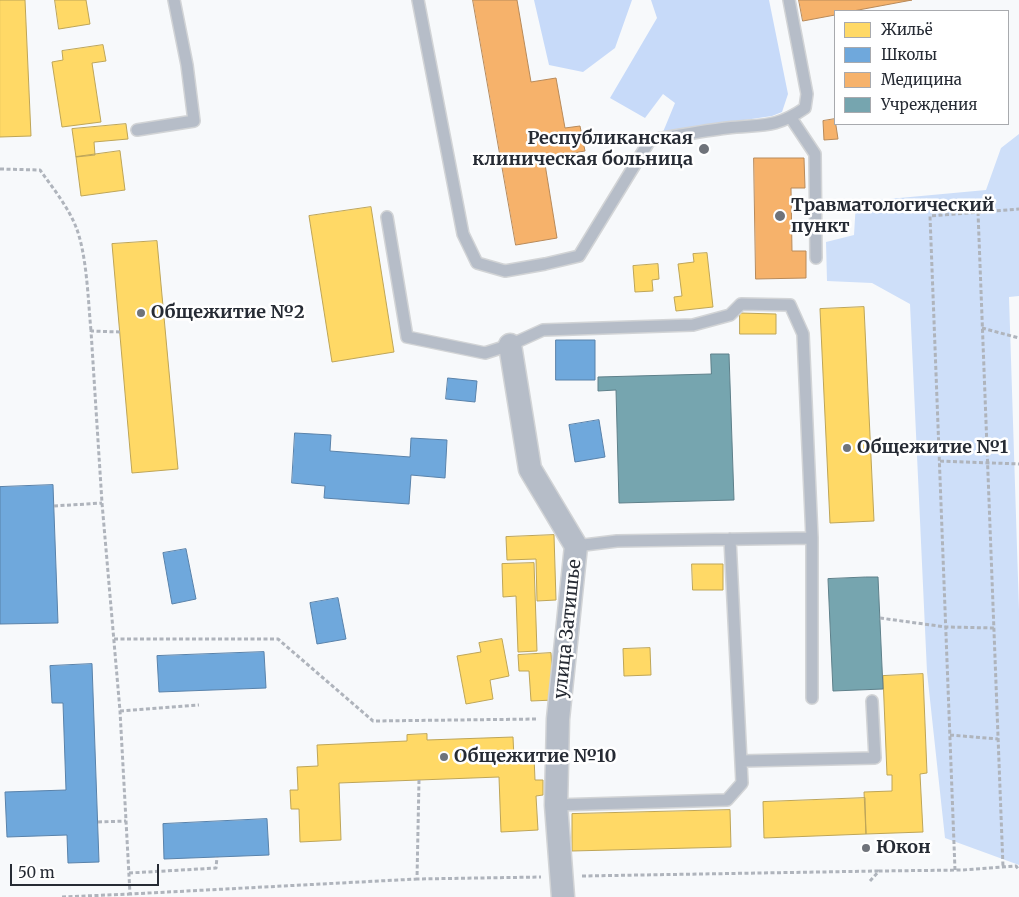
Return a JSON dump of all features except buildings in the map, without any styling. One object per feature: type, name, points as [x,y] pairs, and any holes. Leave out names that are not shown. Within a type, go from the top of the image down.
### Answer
[{"type":"street","name":"улица Затишье","points":[[510,345],[530,469],[576,546],[558,719],[556,805],[562,887]]},
{"type":"lane","points":[[137,130],[194,121],[187,65],[174,0]]},
{"type":"lane","points":[[418,0],[463,234],[477,263],[505,271],[578,256],[650,140],[728,128],[764,126],[791,118],[804,108],[807,94],[790,0]]},
{"type":"lane","points":[[791,118],[815,154],[816,258]]},
{"type":"lane","points":[[387,218],[407,338],[485,353],[510,345],[543,330],[693,325],[730,315],[741,304],[790,305],[803,334],[812,538],[812,698]]},
{"type":"lane","points":[[576,546],[617,541],[812,538]]},
{"type":"lane","points":[[556,805],[727,800],[742,783],[730,540]]},
{"type":"lane","points":[[741,761],[875,758],[872,701]]},
{"type":"path","points":[[0,169],[40,170],[76,226],[84,263],[91,331],[102,503],[120,711],[130,894]]},
{"type":"path","points":[[955,870],[930,216],[1019,209]]},
{"type":"path","points":[[978,212],[1003,867]]},
{"type":"path","points":[[982,328],[1019,338]]},
{"type":"path","points":[[91,331],[120,332]]},
{"type":"path","points":[[939,461],[1019,464]]},
{"type":"path","points":[[54,506],[102,503]]},
{"type":"path","points":[[880,618],[946,628],[994,628]]},
{"type":"path","points":[[114,639],[278,639],[373,720],[558,719]]},
{"type":"path","points":[[120,711],[199,705]]},
{"type":"path","points":[[950,735],[998,739]]},
{"type":"path","points":[[417,879],[419,780]]},
{"type":"path","points":[[98,822],[126,821]]},
{"type":"path","points":[[129,873],[216,868],[217,857]]},
{"type":"path","points":[[62,897],[417,879],[562,887],[879,871],[955,870],[1016,866],[1019,870]]},
{"type":"path","points":[[870,881],[879,871]]},
{"type":"shaded area","points":[[534,0],[632,0],[615,48],[583,72],[549,65]]},
{"type":"shaded area","points":[[651,0],[769,0],[788,94],[782,112],[772,116],[663,132],[675,103],[663,94],[645,118],[610,98],[657,18]]},
{"type":"shaded area","points":[[1019,134],[1019,296],[1009,297],[1019,610],[1019,865],[945,838],[927,672],[910,304],[872,283],[827,281],[826,242],[854,235],[856,202],[986,190],[1001,148]]},
{"type":"place","name":"Республиканская клиническая больница","points":[[704,149]]},
{"type":"place","name":"Травматологический пункт","points":[[780,216]]},
{"type":"place","name":"Общежитие №2","points":[[141,313]]},
{"type":"place","name":"Общежитие №1","points":[[847,448]]},
{"type":"place","name":"Общежитие №10","points":[[444,757]]},
{"type":"place","name":"Юкон","points":[[866,848]]}]
